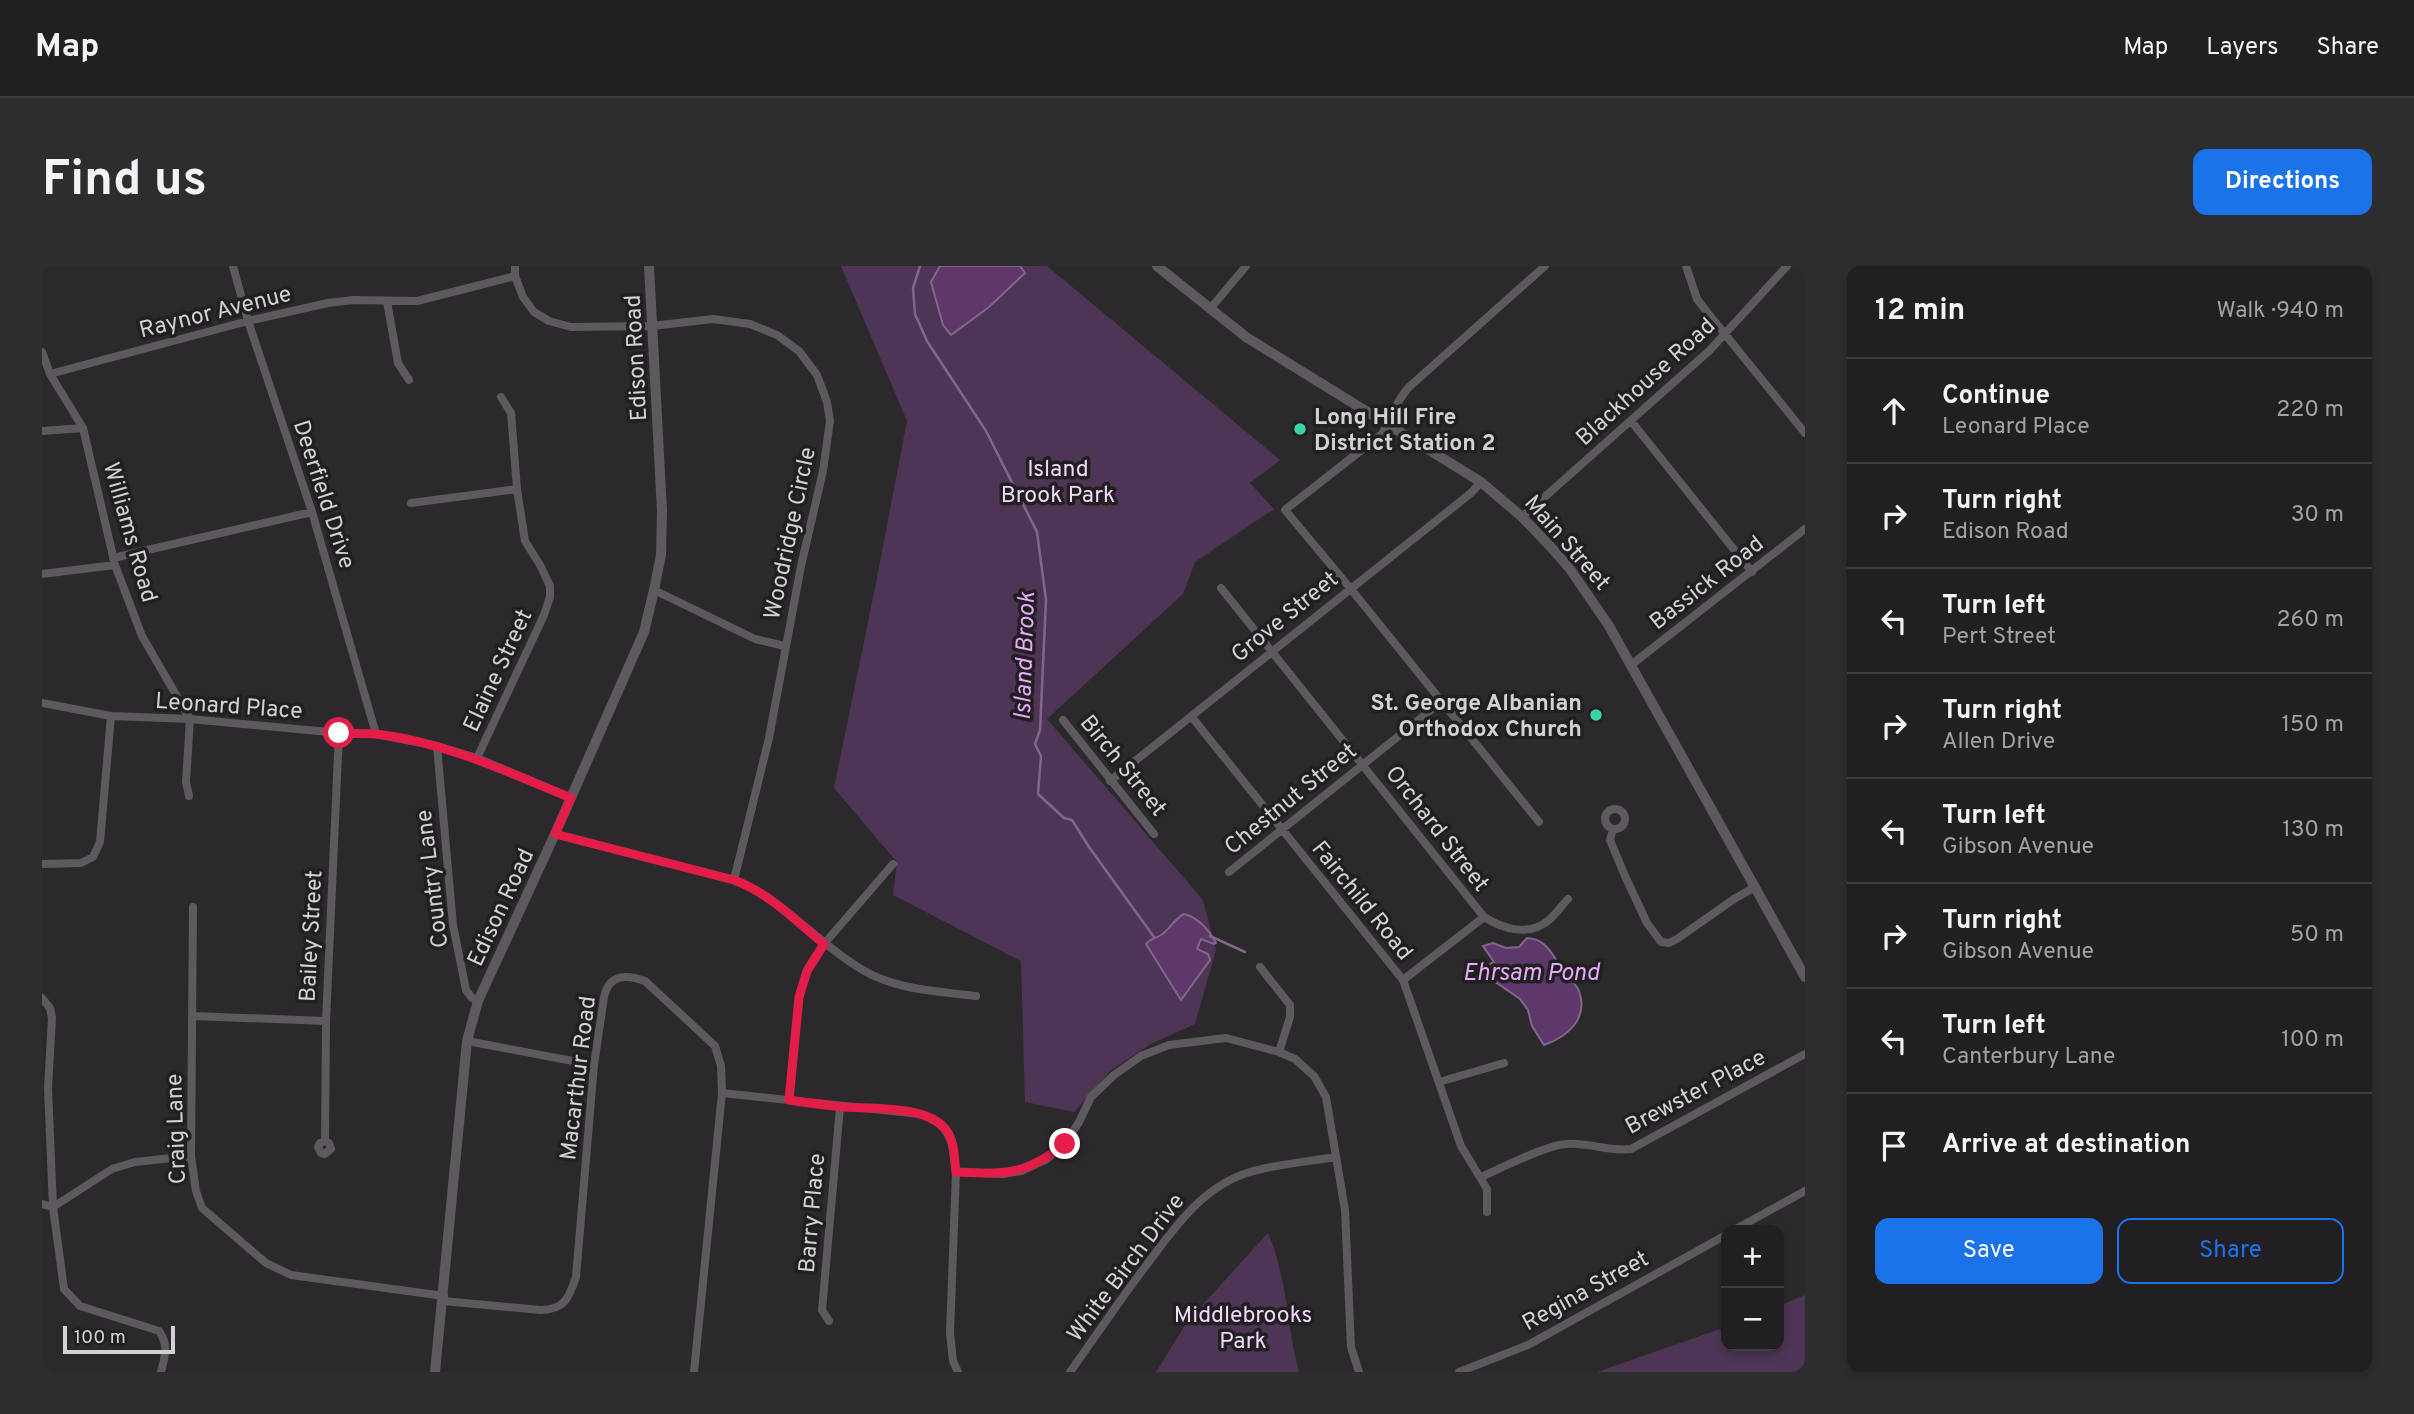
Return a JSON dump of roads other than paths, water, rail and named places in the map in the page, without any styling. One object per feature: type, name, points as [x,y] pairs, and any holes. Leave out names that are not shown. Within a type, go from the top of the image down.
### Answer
[{"type":"main road","name":"Main Street","points":[[1157,266],[1267,351],[1481,482],[1522,516],[1570,569],[1592,599],[1805,977]]},
{"type":"street","name":"Deerfield Drive","points":[[233,266],[248,321],[312,512],[376,734]]},
{"type":"street","name":"Woodridge Circle","points":[[515,266],[523,297],[534,312],[549,321],[571,327],[652,326],[713,319],[750,324],[778,335],[799,351],[817,375],[827,402],[830,421],[823,471],[801,566],[769,738],[734,880]]},
{"type":"street","name":"Edison Road","points":[[435,1372],[467,1041],[478,1001],[644,632],[661,555],[662,511],[649,266]]},
{"type":"street","points":[[1210,309],[1246,266]]},
{"type":"street","points":[[1539,822],[1285,510],[1382,434],[1397,400],[1409,387],[1545,266]]},
{"type":"street","points":[[1686,266],[1697,299],[1805,433]]},
{"type":"street","name":"Blackhouse Road","points":[[1522,516],[1727,334],[1787,266]]},
{"type":"street","name":"Raynor Avenue","points":[[50,374],[248,321],[328,303],[354,300],[416,301],[516,276]]},
{"type":"street","points":[[387,302],[398,363],[408,380]]},
{"type":"street","name":"Williams Road","points":[[42,352],[50,374],[82,428],[114,562],[142,636],[190,719]]},
{"type":"street","name":"Elaine Street","points":[[477,758],[550,597],[546,576],[525,541],[517,489],[511,413],[501,397]]},
{"type":"street","points":[[1631,421],[1752,572]]},
{"type":"street","points":[[42,431],[82,428]]},
{"type":"street","name":"Grove Street","points":[[1110,781],[1471,493],[1481,482]]},
{"type":"street","points":[[411,503],[517,489]]},
{"type":"street","points":[[42,574],[114,562],[312,512]]},
{"type":"street","name":"Bassick Road","points":[[1631,666],[1805,529]]},
{"type":"street","name":"Orchard Street","points":[[1221,587],[1484,917],[1500,927],[1529,929],[1547,922],[1569,899]]},
{"type":"street","points":[[654,590],[755,639],[785,646]]},
{"type":"street","name":"Chestnut Street","points":[[1229,872],[1441,702]]},
{"type":"street","name":"Leonard Place","points":[[42,703],[111,716],[190,719],[376,734],[437,746],[477,758],[571,798]]},
{"type":"street","points":[[42,864],[81,863],[93,857],[100,842],[111,716]]},
{"type":"street","name":"Fairchild Road","points":[[1191,716],[1403,980],[1461,1146],[1487,1189],[1487,1212]]},
{"type":"street","points":[[189,796],[186,782],[190,719]]},
{"type":"street","name":"Birch Street","points":[[1063,720],[1154,834]]},
{"type":"street","name":"Bailey Street","points":[[325,1141],[326,1021],[339,733]]},
{"type":"street","name":"Country Lane","points":[[437,746],[453,925],[466,990],[478,1001]]},
{"type":"street","points":[[1613,829],[1610,840],[1625,876],[1647,923],[1661,942],[1669,943],[1677,939],[1755,887]]},
{"type":"street","points":[[555,834],[734,880],[752,887],[772,900],[824,944],[863,970],[905,986],[976,996]]},
{"type":"street","points":[[789,1100],[799,997],[807,971],[824,944],[893,864]]},
{"type":"street","name":"Craig Lane","points":[[193,907],[191,1156],[196,1191],[202,1208],[265,1263],[279,1271],[443,1298]]},
{"type":"street","points":[[1403,980],[1484,917]]},
{"type":"street","points":[[1260,967],[1290,1005],[1290,1017],[1279,1052]]},
{"type":"street","name":"Macarthur Road","points":[[443,1298],[541,1310],[555,1310],[566,1300],[576,1277],[594,1065],[606,987],[618,978],[632,976],[645,981],[715,1046],[721,1066],[722,1093],[694,1372]]},
{"type":"street","points":[[42,998],[50,1008],[52,1018],[48,1088],[53,1207],[64,1289],[80,1306],[159,1331],[165,1339],[167,1349],[161,1372]]},
{"type":"street","points":[[192,1016],[326,1021]]},
{"type":"street","points":[[956,1172],[1003,1174],[1021,1171],[1047,1159],[1065,1144],[1080,1122],[1091,1097],[1141,1056],[1169,1045],[1226,1038],[1279,1052],[1294,1059],[1314,1076],[1326,1097],[1345,1210],[1351,1347],[1359,1372]]},
{"type":"street","points":[[467,1041],[594,1065]]},
{"type":"street","name":"Brewster Place","points":[[1481,1177],[1562,1144],[1580,1143],[1617,1151],[1631,1149],[1805,1054]]},
{"type":"street","points":[[1439,1082],[1504,1063]]},
{"type":"street","points":[[722,1093],[920,1114],[935,1120],[947,1131],[953,1146],[956,1172],[950,1333],[953,1361],[958,1372]]},
{"type":"street","name":"Barry Place","points":[[829,1321],[822,1310],[840,1107]]},
{"type":"street","points":[[42,1205],[53,1207],[112,1169],[135,1162],[191,1156]]},
{"type":"street","name":"White Birch Drive","points":[[1070,1372],[1126,1291],[1179,1220],[1196,1203],[1213,1190],[1251,1171],[1335,1157]]},
{"type":"street","points":[[1743,1225],[1805,1191]]},
{"type":"street","name":"Regina Street","points":[[1459,1372],[1528,1345],[1721,1237]]},
{"type":"water","points":[[940,266],[1020,266],[1025,273],[989,307],[951,335],[943,325],[931,282]]},
{"type":"water","points":[[1184,914],[1203,925],[1216,943],[1201,939],[1197,949],[1208,954],[1210,960],[1181,1000],[1146,944],[1164,933]]},
{"type":"water","name":"Ehrsam Pond","points":[[1527,938],[1546,946],[1579,991],[1581,1001],[1581,1010],[1574,1026],[1561,1037],[1544,1045],[1520,999],[1494,981],[1488,971],[1490,964],[1494,962],[1483,946],[1493,943],[1506,948],[1519,947]]},
{"type":"waterway","name":"Island Brook","points":[[920,266],[913,288],[915,314],[927,341],[986,431],[1037,532],[1046,600],[1040,730],[1035,744],[1041,756],[1038,794],[1064,818],[1072,820],[1154,937]]},
{"type":"waterway","name":"Island Brook","points":[[1210,936],[1245,952]]},
{"type":"place","name":"Long Hill Fire District Station 2","points":[[1300,429]]},
{"type":"place","name":"St. George Albanian Orthodox Church","points":[[1596,715]]},
{"type":"park label","name":"Island Brook Park","points":[[1058,481]]},
{"type":"park label","name":"Middlebrooks Park","points":[[1243,1327]]}]
